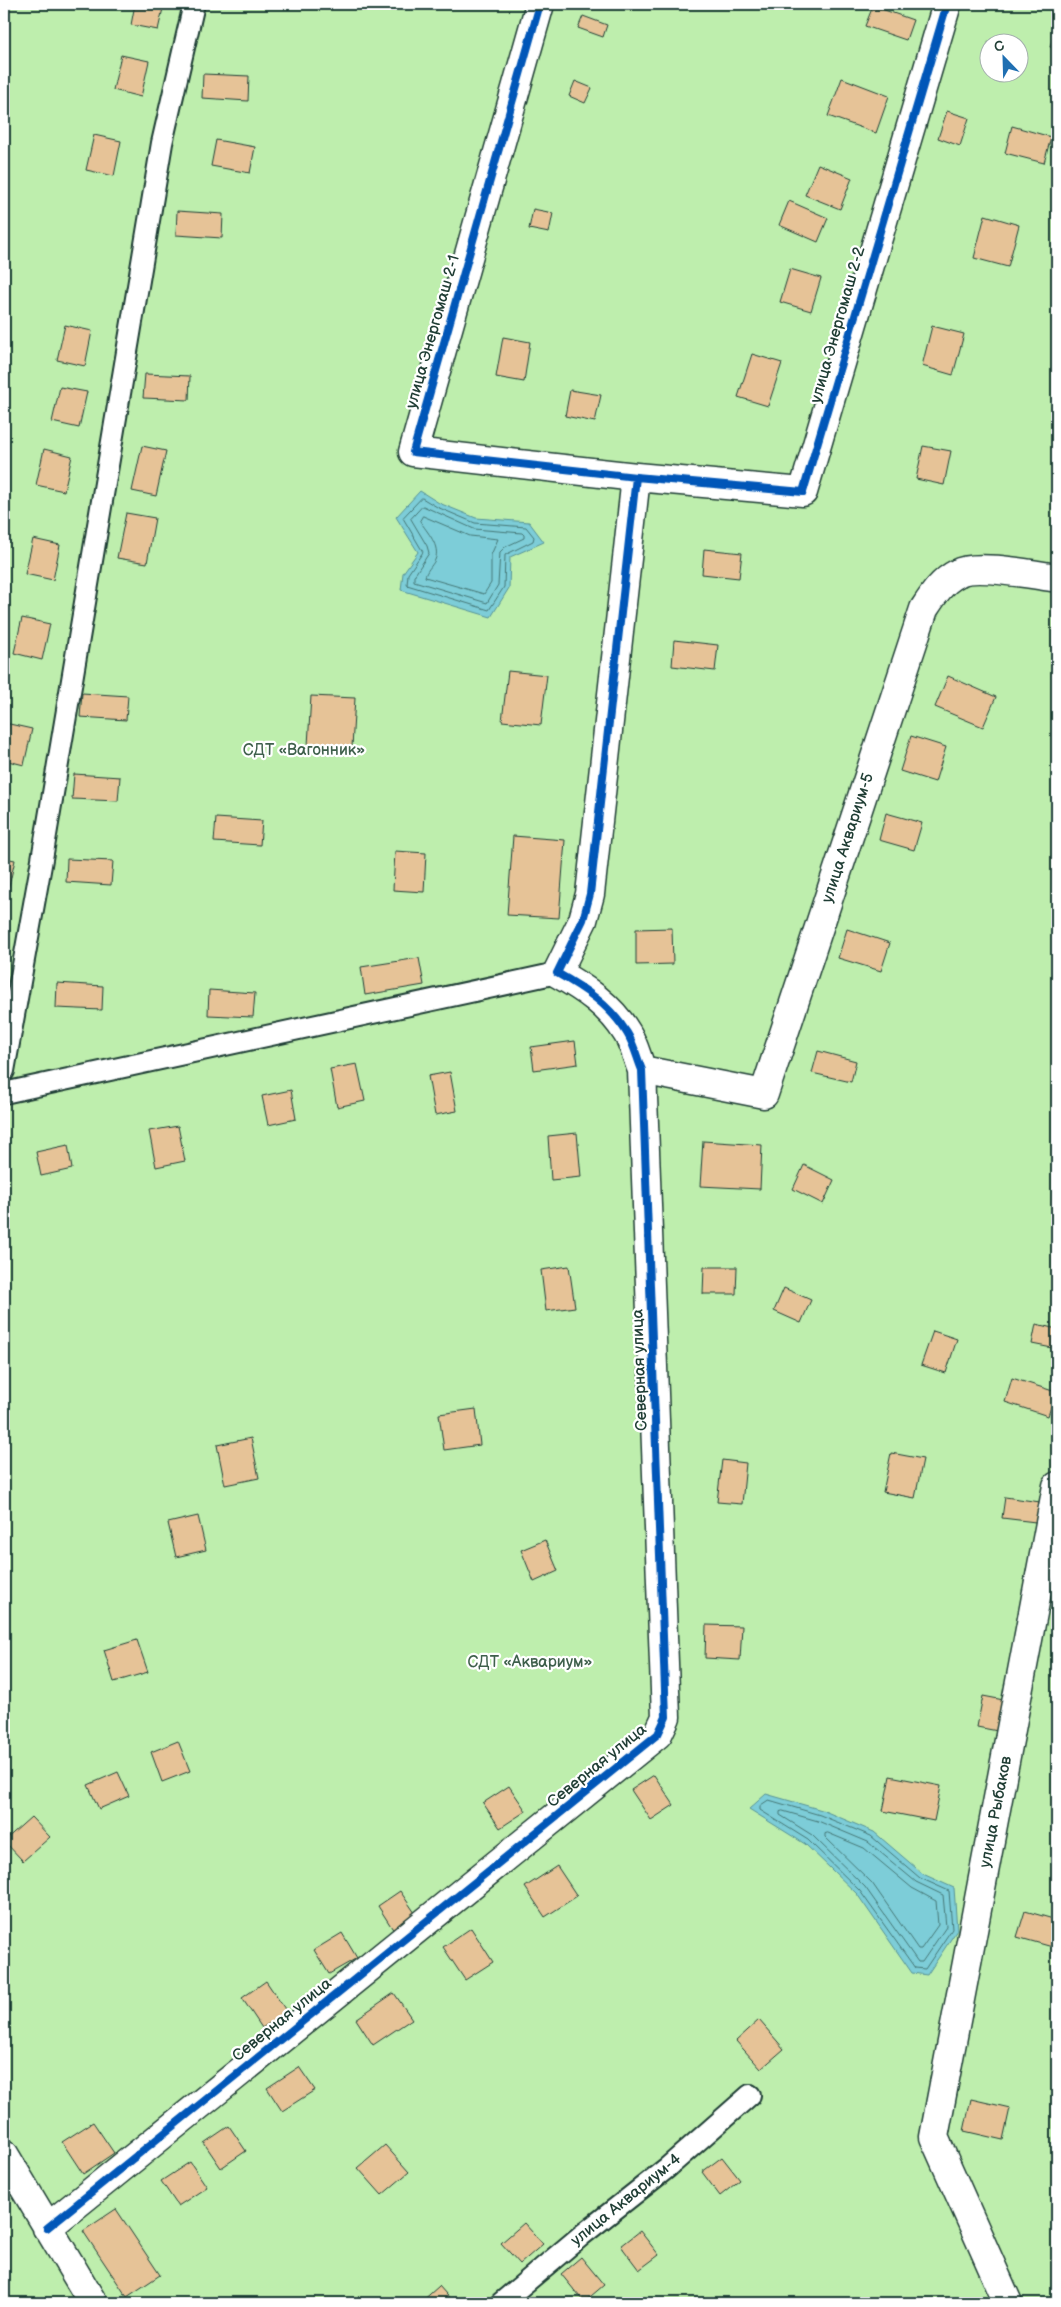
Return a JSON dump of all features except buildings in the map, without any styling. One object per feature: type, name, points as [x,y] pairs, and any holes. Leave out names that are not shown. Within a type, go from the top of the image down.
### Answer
[{"type":"street","name":"улица Энергомаш 2-1","points":[[540,4],[413,452],[636,477]]},
{"type":"street","name":"улица Энергомаш 2-2","points":[[636,477],[803,492],[947,4]]},
{"type":"street","points":[[556,972],[582,920],[590,894],[636,477]]},
{"type":"street","name":"улица Аквариум-5","points":[[642,1070],[764,1094],[924,609],[937,589],[959,571],[987,569],[1057,578]]},
{"type":"street","name":"Северная улица","points":[[47,2228],[658,1734],[662,1728],[667,1708],[642,1070],[628,1034],[604,1004],[581,986],[556,972]]},
{"type":"street","name":"улица Рыбаков","points":[[1008,2303],[934,2137],[1057,1486]]},
{"type":"street","points":[[4,2154],[93,2303]]},
{"type":"lane","points":[[4,1072],[41,865],[162,143],[194,4]]},
{"type":"lane","points":[[4,1093],[556,972]]},
{"type":"lane","name":"улица Аквариум-4","points":[[500,2303],[667,2168],[750,2095]]},
{"type":"green space","name":"СДТ «Аквариум»","points":[[4,4],[1057,4],[1057,2303],[4,2303]]},
{"type":"water","points":[[420,491],[439,503],[476,518],[529,522],[544,542],[510,557],[509,588],[491,617],[401,590],[403,573],[418,552],[396,517]]},
{"type":"water","points":[[766,1794],[822,1810],[874,1832],[923,1874],[954,1888],[957,1930],[927,1975],[912,1973],[857,1894],[805,1844],[749,1809]]},
{"type":"cycle path","points":[[540,4],[413,452],[636,477],[803,492],[947,4]]},
{"type":"cycle path","points":[[47,2228],[658,1734],[666,1717],[642,1070],[634,1046],[613,1014],[587,991],[557,973],[583,920],[590,894],[636,477]]},
{"type":"park label","name":"СДТ «Вагонник»","points":[[304,750]]}]
